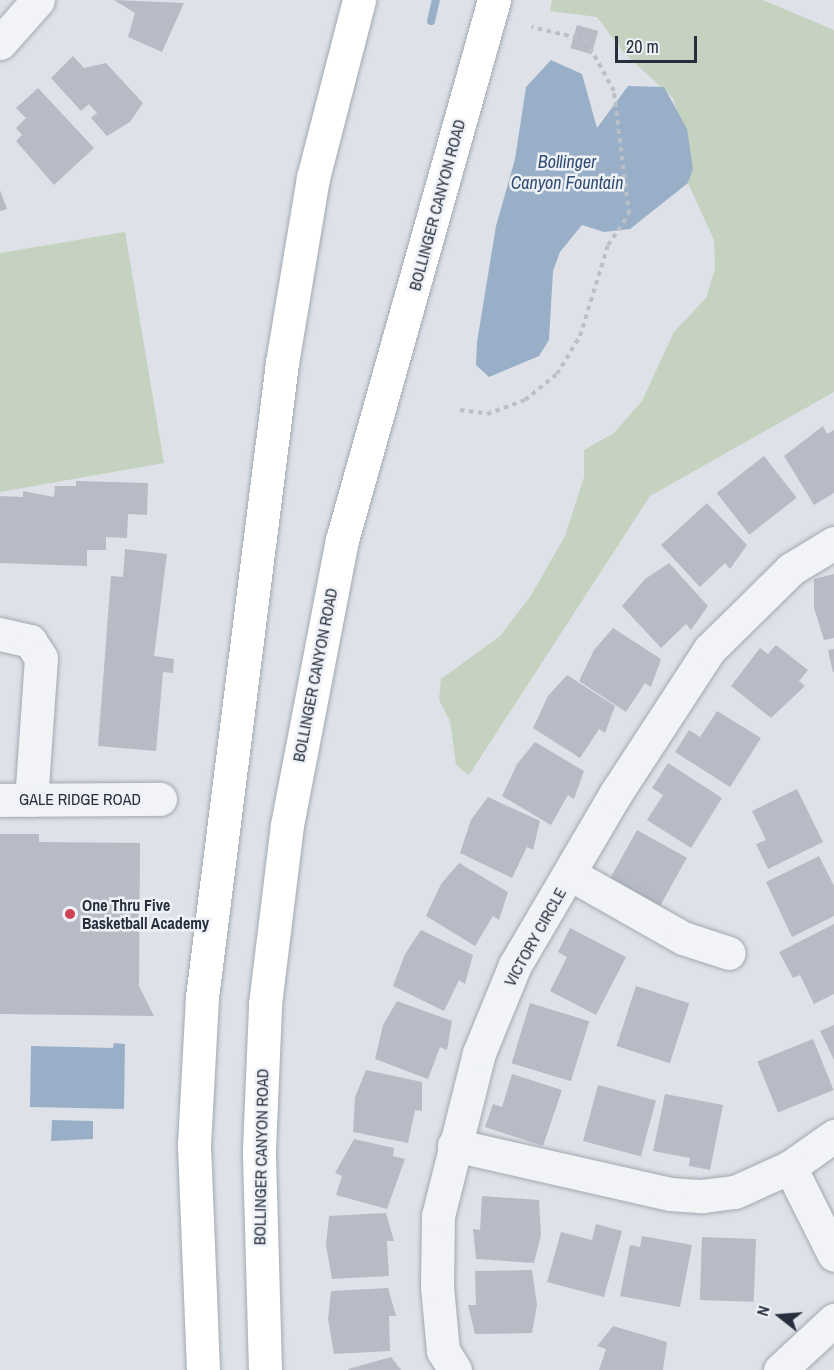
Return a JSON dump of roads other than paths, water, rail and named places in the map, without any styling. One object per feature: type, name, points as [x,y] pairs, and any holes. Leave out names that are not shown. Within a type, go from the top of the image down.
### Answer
[{"type":"main road","points":[[203,1370],[194,1145],[205,974],[282,363],[314,178],[359,0]]},
{"type":"main road","name":"BOLLINGER CANYON ROAD","points":[[266,1370],[260,1128],[265,1004],[287,825],[342,540],[494,0]]},
{"type":"street","points":[[0,42],[38,0]]},
{"type":"street","name":"VICTORY CIRCLE","points":[[455,1370],[443,1351],[437,1286],[438,1215],[479,1053],[515,965],[710,649],[791,569],[834,543]]},
{"type":"street","points":[[0,634],[30,640],[41,658],[15,800]]},
{"type":"street","name":"GALE RIDGE ROAD","points":[[15,800],[160,799]]},
{"type":"street","points":[[570,874],[682,938],[729,953]]},
{"type":"street","points":[[454,1145],[670,1194],[735,1192],[790,1167],[834,1136]]},
{"type":"street","points":[[790,1167],[834,1255]]},
{"type":"street","points":[[780,1370],[834,1320]]},
{"type":"water","name":"Bollinger Canyon Fountain","points":[[551,60],[582,74],[597,128],[628,86],[664,87],[687,129],[693,169],[688,183],[630,229],[604,232],[582,225],[560,252],[553,271],[549,340],[539,356],[489,377],[476,365],[477,342],[496,226],[515,159],[526,87]]},
{"type":"water","points":[[114,1043],[125,1044],[124,1109],[30,1107],[31,1046],[113,1048]]},
{"type":"water","points":[[52,1120],[93,1121],[93,1139],[51,1141]]},
{"type":"waterway","points":[[431,21],[436,0]]},
{"type":"place","name":"One Thru Five Basketball Academy","points":[[70,914]]}]
